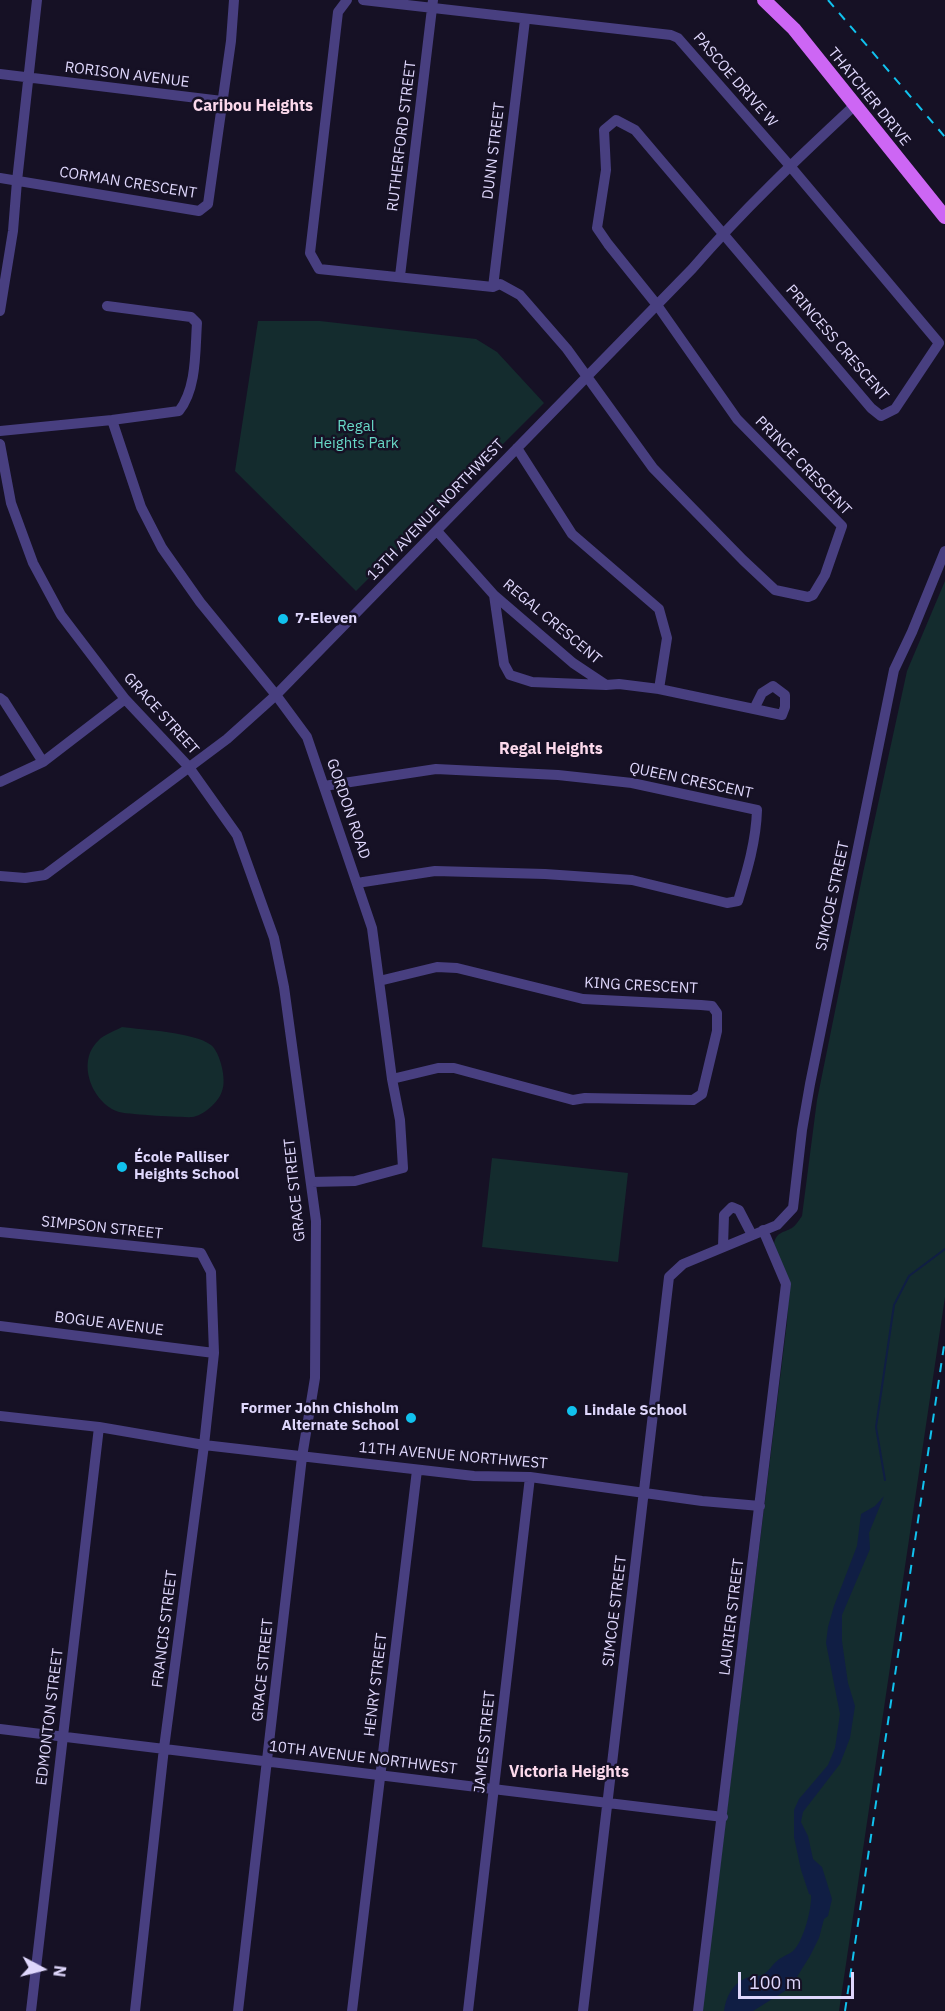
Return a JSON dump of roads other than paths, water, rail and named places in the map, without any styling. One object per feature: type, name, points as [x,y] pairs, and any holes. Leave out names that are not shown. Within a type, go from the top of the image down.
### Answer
[{"type":"main road","name":"THATCHER DRIVE","points":[[764,0],[794,29],[945,217]]},
{"type":"street","points":[[0,311],[2,281],[13,231],[38,0]]},
{"type":"street","name":"CORMAN CRESCENT","points":[[0,178],[199,211],[208,204],[231,41],[234,0]]},
{"type":"street","points":[[347,0],[338,12],[310,253],[319,269],[493,287],[501,284],[520,295],[587,376]]},
{"type":"street","name":"PASCOE DRIVE W","points":[[363,0],[433,4],[525,20],[671,35],[678,38],[790,166]]},
{"type":"street","name":"RUTHERFORD STREET","points":[[400,276],[433,4]]},
{"type":"street","name":"DUNN STREET","points":[[493,287],[525,20]]},
{"type":"street","name":"RORISON AVENUE","points":[[0,74],[222,101]]},
{"type":"street","name":"13TH AVENUE NORTHWEST","points":[[0,876],[25,878],[45,875],[227,739],[276,695],[692,269],[723,233],[855,105]]},
{"type":"street","points":[[657,305],[597,228],[606,170],[604,130],[616,120],[635,130],[723,233]]},
{"type":"street","name":"PRINCESS CRESCENT","points":[[723,233],[871,408],[881,416],[895,409],[939,343],[790,166]]},
{"type":"street","name":"PRINCE CRESCENT","points":[[587,376],[653,468],[743,560],[775,590],[813,596],[825,575],[843,526],[737,419],[657,305]]},
{"type":"street","points":[[0,431],[179,411],[187,401],[195,362],[197,323],[191,317],[107,306]]},
{"type":"street","name":"GORDON ROAD","points":[[112,420],[141,507],[162,548],[200,602],[307,737],[372,928],[392,1079],[400,1120],[403,1168],[355,1180],[311,1182]]},
{"type":"street","name":"GRACE STREET","points":[[0,444],[11,503],[33,563],[61,615],[125,699],[188,766],[237,835],[274,938],[284,987],[316,1221],[315,1378],[302,1457],[238,2011]]},
{"type":"street","points":[[518,448],[572,534],[659,609],[667,638],[659,689]]},
{"type":"street","name":"REGAL CRESCENT","points":[[437,531],[494,595],[573,663],[606,685],[619,684],[659,689],[754,709]]},
{"type":"street","name":"SIMCOE STREET","points":[[583,2011],[669,1277],[683,1264],[777,1225],[793,1208],[810,1084],[894,670],[945,551]]},
{"type":"street","points":[[494,595],[504,664],[510,675],[532,682],[606,685]]},
{"type":"street","points":[[0,698],[43,762]]},
{"type":"street","points":[[0,782],[43,762],[125,699]]},
{"type":"street","name":"QUEEN CRESCENT","points":[[324,786],[436,769],[558,775],[632,783],[757,810],[751,856],[738,901],[727,903],[632,880],[524,873],[435,871],[357,883]]},
{"type":"street","name":"KING CRESCENT","points":[[379,981],[437,967],[456,968],[583,999],[712,1006],[717,1013],[717,1031],[702,1094],[693,1100],[585,1098],[573,1100],[445,1067],[392,1079]]},
{"type":"street","points":[[723,1247],[724,1215],[732,1207],[739,1210],[752,1235]]},
{"type":"street","name":"LAURIER STREET","points":[[698,2011],[786,1284],[764,1230]]},
{"type":"street","name":"SIMPSON STREET","points":[[0,1232],[201,1253]]},
{"type":"street","name":"FRANCIS STREET","points":[[135,2011],[214,1353],[211,1272],[201,1253]]},
{"type":"street","name":"BOGUE AVENUE","points":[[0,1326],[214,1353]]},
{"type":"street","name":"11TH AVENUE NORTHWEST","points":[[0,1417],[99,1427],[204,1445],[302,1457],[474,1476],[530,1477],[702,1501],[760,1506]]},
{"type":"street","name":"EDMONTON STREET","points":[[31,2011],[99,1427]]},
{"type":"street","name":"HENRY STREET","points":[[352,2011],[417,1470]]},
{"type":"street","name":"JAMES STREET","points":[[468,2011],[530,1477]]},
{"type":"street","name":"10TH AVENUE NORTHWEST","points":[[0,1729],[723,1817]]},
{"type":"water","points":[[884,1496],[869,1533],[870,1549],[842,1615],[842,1641],[848,1683],[855,1706],[850,1738],[840,1764],[803,1812],[801,1822],[808,1836],[813,1859],[822,1867],[832,1899],[828,1916],[824,1919],[819,1938],[810,1956],[785,1991],[753,2011],[724,2011],[733,1987],[746,1978],[764,1974],[793,1951],[806,1925],[811,1895],[801,1870],[794,1837],[794,1810],[799,1799],[828,1765],[835,1748],[840,1714],[826,1643],[828,1627],[857,1546],[861,1514],[875,1506]]},
{"type":"waterway","points":[[885,1480],[876,1427],[894,1305],[909,1276],[945,1249]]},
{"type":"railway","points":[[828,0],[945,137]]},
{"type":"railway","points":[[845,2011],[945,1339]]},
{"type":"place","name":"7-Eleven","points":[[283,619]]},
{"type":"place","name":"École Palliser Heights School","points":[[122,1167]]},
{"type":"place","name":"Lindale School","points":[[572,1411]]},
{"type":"place","name":"Former John Chisholm Alternate School","points":[[411,1418]]},
{"type":"district","name":"Caribou Heights","points":[[253,106]]},
{"type":"district","name":"Regal Heights","points":[[551,749]]},
{"type":"district","name":"Victoria Heights","points":[[569,1772]]},
{"type":"park label","name":"Regal Heights Park","points":[[356,436]]}]
